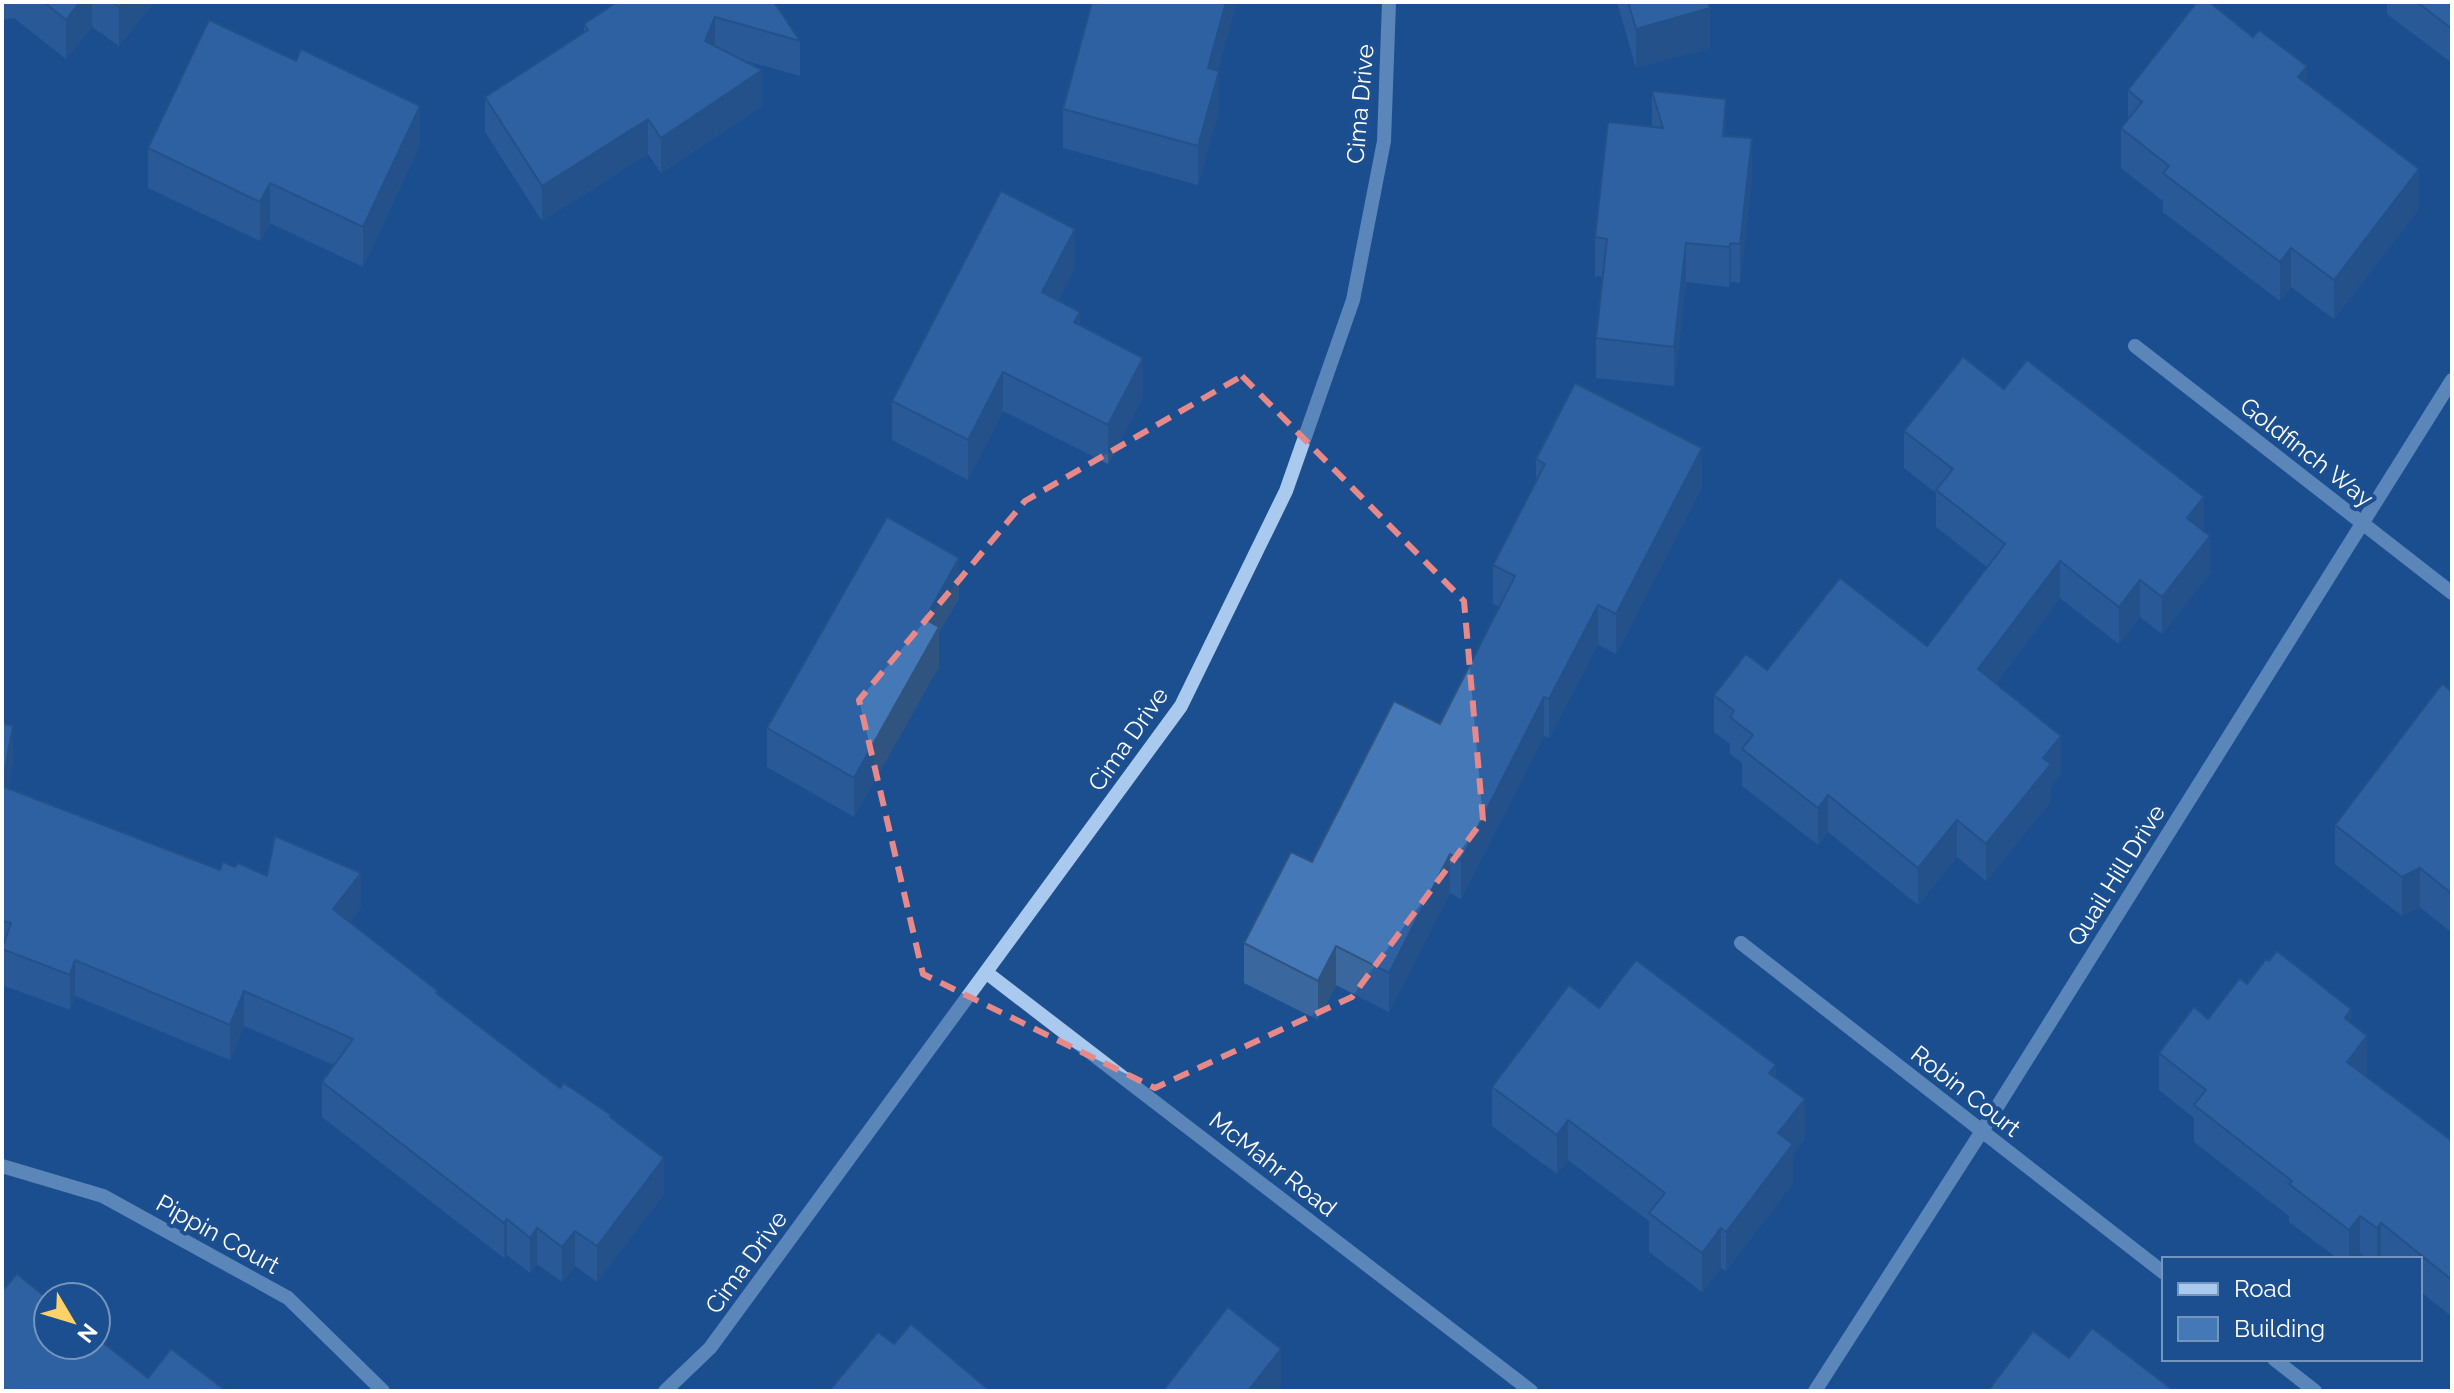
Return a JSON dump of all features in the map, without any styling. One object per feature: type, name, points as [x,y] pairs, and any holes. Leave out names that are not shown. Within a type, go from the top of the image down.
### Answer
[{"type":"street","name":"Cima Drive","points":[[665,1391],[710,1348],[1181,706],[1286,491],[1353,300],[1384,141],[1389,2]]},
{"type":"street","name":"Goldfinch Way","points":[[2135,346],[2452,593]]},
{"type":"street","name":"Quail Hill Drive","points":[[1815,1391],[1982,1131],[2452,380]]},
{"type":"street","name":"Robin Court","points":[[1741,943],[2162,1271]]},
{"type":"street","name":"McMahr Road","points":[[987,973],[1531,1391]]},
{"type":"street","name":"Pippin Court","points":[[2,1166],[103,1196],[288,1298],[383,1391]]},
{"type":"street","points":[[2277,1361],[2315,1391]]},
{"type":"highlighted area","points":[[1242,376],[1464,601],[1483,820],[1352,997],[1155,1088],[923,974],[859,700],[1025,501]]},
{"type":"building","points":[[44,2],[80,2],[66,20]]},
{"type":"building","points":[[617,2],[774,2],[800,41],[715,17],[705,41],[762,70],[661,138],[648,119],[542,186],[485,97],[588,30],[584,24]]},
{"type":"building","points":[[1092,2],[1226,2],[1208,68],[1219,71],[1198,146],[1063,109]]},
{"type":"building","points":[[1628,2],[1708,2],[1710,8],[1636,29]]},
{"type":"building","points":[[2197,2],[2209,2],[2253,37],[2259,30],[2307,66],[2298,77],[2419,169],[2334,280],[2291,248],[2280,262],[2163,173],[2169,166],[2121,128],[2142,102],[2128,90]]},
{"type":"building","points":[[2417,2],[2452,2],[2452,29]]},
{"type":"building","points":[[209,20],[296,61],[301,49],[420,106],[363,227],[270,183],[260,202],[148,148]]},
{"type":"building","points":[[1652,91],[1726,99],[1723,136],[1752,138],[1740,244],[1731,243],[1729,247],[1686,243],[1674,347],[1596,338],[1607,239],[1595,237],[1608,122],[1663,128]]},
{"type":"building","points":[[1001,191],[1075,229],[1042,292],[1080,312],[1074,322],[1143,358],[1108,425],[1003,372],[968,440],[892,401]]},
{"type":"building","points":[[1963,357],[2004,389],[2027,360],[2204,497],[2187,518],[2210,536],[2162,597],[2140,580],[2119,607],[2060,561],[1978,669],[2061,736],[2043,758],[2051,764],[1986,844],[1957,820],[1918,868],[1828,795],[1818,808],[1742,749],[1753,735],[1730,717],[1734,711],[1714,695],[1746,654],[1767,670],[1840,578],[1927,646],[2005,544],[1936,490],[1953,469],[1904,431]]},
{"type":"building","points":[[1575,383],[1702,448],[1616,614],[1598,605],[1549,699],[1544,697],[1461,860],[1450,854],[1389,973],[1336,946],[1318,981],[1244,943],[1291,852],[1312,862],[1394,701],[1440,724],[1515,576],[1493,565],[1545,464],[1536,459]]},
{"type":"building","points":[[887,517],[959,558],[925,619],[939,627],[854,778],[767,728]]},
{"type":"building","points":[[2442,684],[2452,692],[2452,894],[2420,868],[2402,877],[2335,825]]},
{"type":"building","points":[[2,723],[13,726],[2,785]]},
{"type":"building","points":[[2,786],[220,870],[223,862],[235,867],[238,863],[267,876],[275,836],[361,873],[333,909],[560,1088],[564,1083],[611,1115],[664,1158],[597,1246],[575,1231],[562,1247],[537,1228],[530,1238],[507,1219],[504,1223],[322,1082],[353,1039],[244,991],[230,1025],[75,960],[70,975],[2,949],[11,923],[2,921]]},
{"type":"building","points":[[2277,951],[2351,1009],[2345,1018],[2367,1036],[2347,1062],[2452,1141],[2452,1280],[2381,1223],[2377,1228],[2360,1216],[2349,1230],[2289,1184],[2292,1181],[2194,1105],[2206,1090],[2159,1053],[2194,1007],[2208,1019],[2240,978],[2247,984],[2266,959],[2269,961]]},
{"type":"building","points":[[1636,960],[1776,1065],[1769,1073],[1805,1099],[1778,1133],[1793,1144],[1726,1232],[1721,1228],[1702,1253],[1649,1213],[1665,1193],[1568,1120],[1557,1135],[1492,1087],[1569,985],[1599,1008]]},
{"type":"building","points":[[17,1274],[32,1286],[32,1361],[112,1361],[112,1350],[148,1378],[171,1349],[225,1390],[2,1391],[2,1285],[5,1288]]},
{"type":"building","points":[[1228,1307],[1281,1349],[1248,1391],[1163,1391]]},
{"type":"building","points":[[911,1324],[990,1391],[829,1391],[878,1332],[894,1344]]},
{"type":"building","points":[[2092,1328],[2174,1391],[1988,1391],[2033,1331],[2069,1358]]}]
